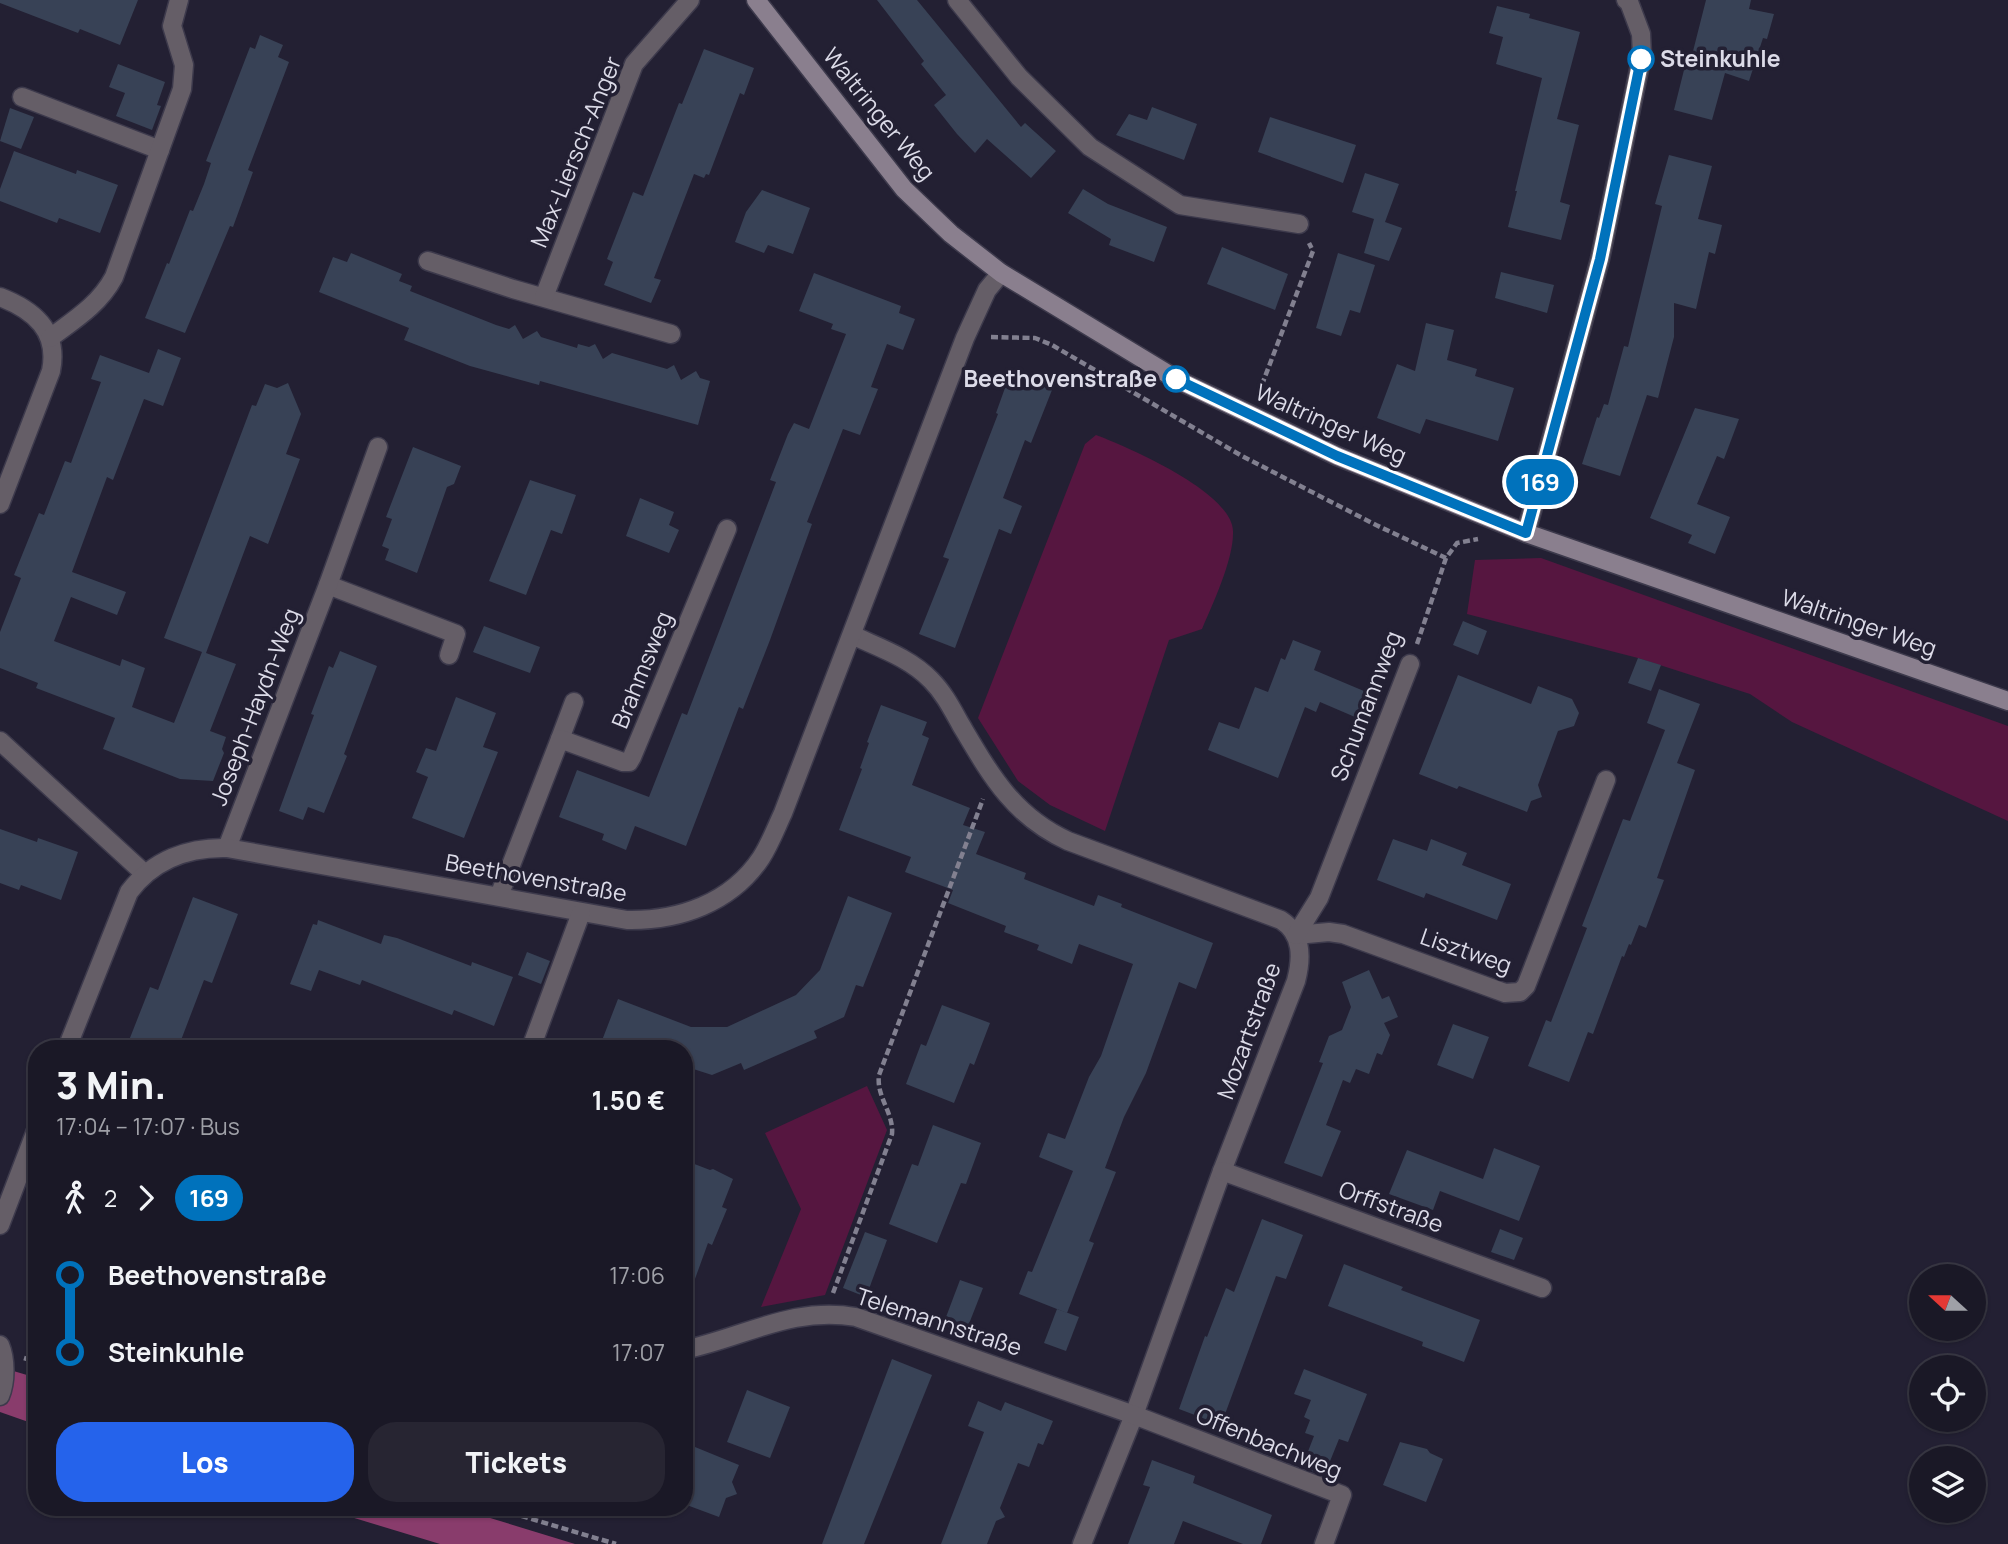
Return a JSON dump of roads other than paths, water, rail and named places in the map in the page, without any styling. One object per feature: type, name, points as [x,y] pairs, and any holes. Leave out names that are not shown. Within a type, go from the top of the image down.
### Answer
[{"type":"street","points":[[50,338],[91,307],[108,288],[182,89],[184,65],[172,26],[179,0]]},
{"type":"street","name":"Max-Liersch-Anger","points":[[544,297],[634,64],[690,0]]},
{"type":"street","name":"Waltringer Weg","points":[[756,0],[904,189],[951,234],[1000,273],[1176,379],[1337,456],[1526,533],[2008,701]]},
{"type":"street","points":[[957,0],[1019,78],[1090,147],[1180,205],[1299,224]]},
{"type":"street","points":[[1526,533],[1600,259],[1642,55],[1641,34],[1626,0]]},
{"type":"street","points":[[22,97],[160,150]]},
{"type":"street","points":[[428,261],[513,289],[671,334]]},
{"type":"street","name":"Beethovenstraße","points":[[70,1040],[130,892],[145,874],[160,862],[210,847],[627,920],[682,915],[720,897],[751,871],[761,858],[783,813],[965,338],[987,290],[1000,273]]},
{"type":"street","points":[[0,297],[33,314],[43,325],[53,347],[51,371],[0,504]]},
{"type":"street","name":"Joseph-Haydn-Weg","points":[[227,848],[378,447]]},
{"type":"street","name":"Brahmsweg","points":[[560,739],[629,762],[727,529]]},
{"type":"street","points":[[328,584],[456,634],[449,655]]},
{"type":"street","points":[[852,635],[904,658],[932,681],[945,697],[992,777],[1008,798],[1054,834],[1267,914],[1288,925],[1296,935]]},
{"type":"street","name":"Schumannweg","points":[[1296,935],[1319,898],[1409,664]]},
{"type":"street","points":[[499,896],[574,702]]},
{"type":"street","points":[[0,741],[145,874]]},
{"type":"street","name":"Lisztweg","points":[[1296,935],[1329,932],[1343,934],[1505,993],[1520,992],[1526,986],[1606,780]]},
{"type":"street","points":[[534,1040],[581,914]]},
{"type":"street","name":"Mozartstraße","points":[[1082,1544],[1134,1415],[1222,1171],[1296,981],[1301,962],[1296,935]]},
{"type":"street","points":[[0,1225],[28,1152]]},
{"type":"street","name":"Orffstraße","points":[[1222,1171],[1542,1288]]},
{"type":"street","name":"Telemannstraße","points":[[693,1347],[798,1316],[825,1314],[856,1317],[1134,1415]]},
{"type":"street","points":[[0,1345],[3,1351],[4,1386],[0,1396]]},
{"type":"street","name":"Offenbachweg","points":[[1134,1415],[1342,1495],[1324,1544]]},
{"type":"place","name":"Steinkuhle","points":[[1641,59]]},
{"type":"place","name":"Beethovenstraße","points":[[1176,379]]}]
